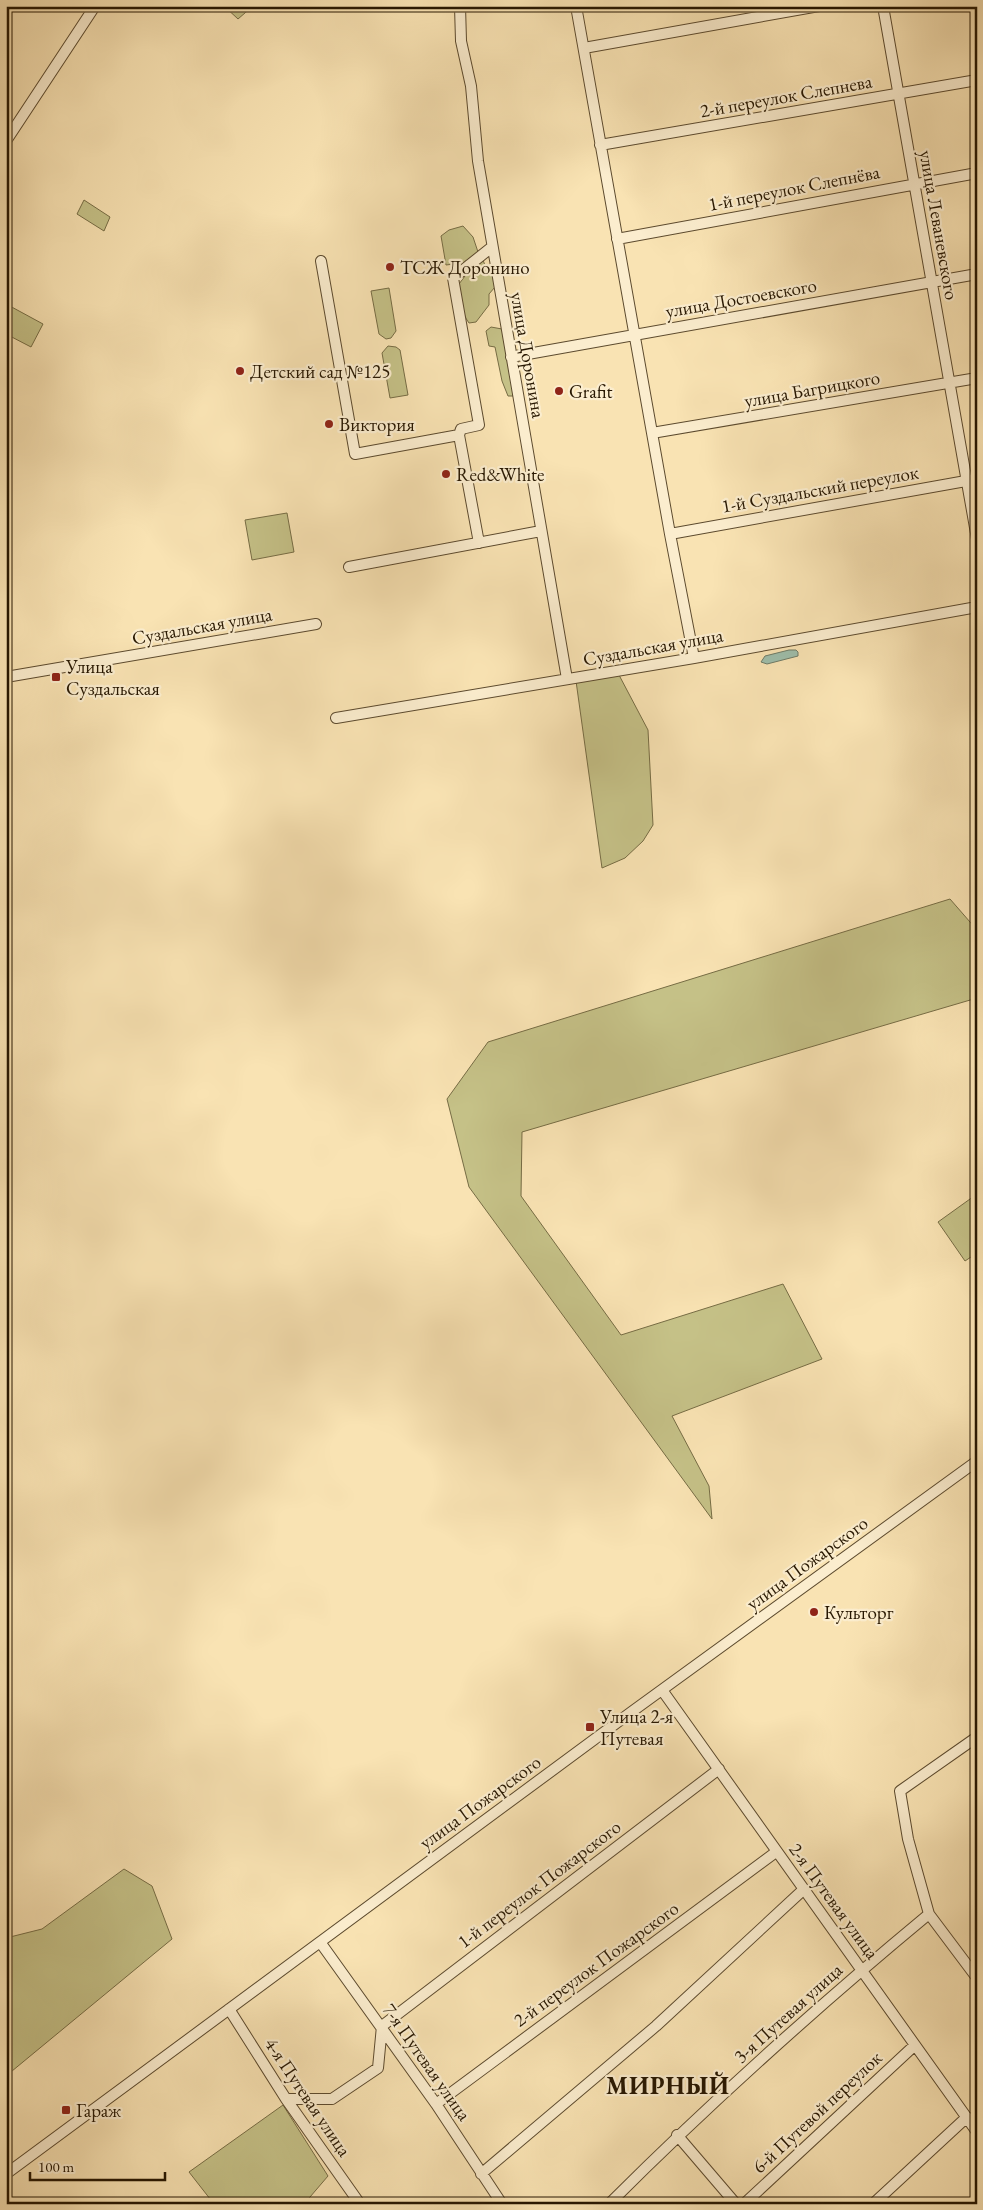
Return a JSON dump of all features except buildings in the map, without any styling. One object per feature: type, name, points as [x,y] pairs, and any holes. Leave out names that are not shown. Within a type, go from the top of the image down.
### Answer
[{"type":"street","points":[[6,141],[95,6]]},
{"type":"street","name":"улица Доронина","points":[[460,6],[461,41],[471,86],[478,161],[567,679]]},
{"type":"street","points":[[576,6],[670,534],[694,658]]},
{"type":"street","points":[[584,48],[819,6]]},
{"type":"street","name":"улица Леваневского","points":[[883,6],[949,383],[972,480],[977,539]]},
{"type":"street","name":"2-й переулок Слепнева","points":[[600,145],[977,80]]},
{"type":"street","name":"1-й переулок Слепнёва","points":[[618,239],[977,174]]},
{"type":"street","points":[[479,543],[459,435],[461,429],[480,425],[454,278],[492,247]]},
{"type":"street","points":[[321,261],[355,454],[459,435]]},
{"type":"street","name":"улица Достоевского","points":[[511,357],[977,274]]},
{"type":"street","name":"улица Багрицкого","points":[[652,434],[977,378]]},
{"type":"street","name":"1-й Суздальский переулок","points":[[670,534],[972,480]]},
{"type":"street","points":[[349,567],[541,531]]},
{"type":"street","name":"Суздальская улица","points":[[336,718],[694,658],[977,607]]},
{"type":"street","name":"Суздальская улица","points":[[6,677],[316,624]]},
{"type":"street","name":"улица Пожарского","points":[[6,2174],[662,1690],[977,1461]]},
{"type":"street","name":"2-я Путевая улица","points":[[662,1690],[977,2132]]},
{"type":"street","points":[[977,1737],[900,1791],[908,1839],[929,1914],[977,1978]]},
{"type":"street","name":"1-й переулок Пожарского","points":[[382,2026],[718,1769]]},
{"type":"street","name":"2-й переулок Пожарского","points":[[436,2104],[776,1852]]},
{"type":"street","points":[[481,2174],[656,2026],[803,1890]]},
{"type":"street","name":"3-я Путевая улица","points":[[608,2204],[677,2136],[862,1970],[929,1914]]},
{"type":"street","name":"7-я Путевая улица","points":[[320,1942],[382,2026],[502,2204]]},
{"type":"street","name":"4-я Путевая улица","points":[[229,2009],[286,2099],[360,2204]]},
{"type":"street","points":[[286,2099],[332,2099],[378,2068],[382,2026]]},
{"type":"street","name":"6-й Путевой переулок","points":[[744,2204],[914,2045]]},
{"type":"street","points":[[873,2204],[967,2117]]},
{"type":"street","points":[[677,2136],[736,2204]]},
{"type":"shaded area","points":[[224,6],[253,6],[238,19]]},
{"type":"shaded area","points":[[84,200],[110,217],[104,231],[77,214]]},
{"type":"shaded area","points":[[463,226],[473,237],[478,252],[459,266],[454,264],[446,265],[441,236],[449,230]]},
{"type":"shaded area","points":[[483,260],[486,268],[493,272],[495,287],[489,294],[489,305],[476,322],[469,323],[460,299],[459,284],[468,272]]},
{"type":"shaded area","points":[[389,288],[396,331],[391,338],[386,339],[379,334],[371,291]]},
{"type":"shaded area","points":[[8,305],[43,324],[31,347],[6,334],[6,309]]},
{"type":"shaded area","points":[[491,327],[502,329],[514,396],[508,396],[502,381],[495,347],[489,346],[486,331]]},
{"type":"shaded area","points":[[388,346],[396,347],[400,350],[408,395],[390,398],[382,353]]},
{"type":"shaded area","points":[[287,513],[294,552],[252,560],[245,520]]},
{"type":"shaded area","points":[[796,650],[798,656],[767,664],[761,662],[765,656]]},
{"type":"shaded area","points":[[619,675],[648,730],[653,825],[643,841],[625,858],[602,868],[576,681]]},
{"type":"shaded area","points":[[950,899],[977,930],[977,998],[522,1132],[521,1196],[621,1335],[783,1284],[822,1359],[672,1416],[709,1486],[712,1519],[469,1187],[447,1099],[488,1042]]},
{"type":"shaded area","points":[[977,1194],[977,1253],[965,1261],[938,1222]]},
{"type":"shaded area","points":[[124,1869],[152,1886],[172,1939],[6,2076],[6,1938],[42,1929]]},
{"type":"shaded area","points":[[283,2105],[328,2176],[304,2204],[214,2204],[189,2172]]},
{"type":"place","name":"ТСЖ Доронино","points":[[390,267]]},
{"type":"place","name":"Детский сад №125","points":[[240,371]]},
{"type":"place","name":"Grafit","points":[[559,391]]},
{"type":"place","name":"Виктория","points":[[329,424]]},
{"type":"place","name":"Red&White","points":[[446,474]]},
{"type":"place","name":"Улица Суздальская","points":[[56,677]]},
{"type":"place","name":"Культорг","points":[[814,1612]]},
{"type":"place","name":"Улица 2-я Путевая","points":[[590,1727]]},
{"type":"place","name":"Гараж","points":[[66,2110]]},
{"type":"district","name":"МИРНЫЙ","points":[[668,2085]]}]
